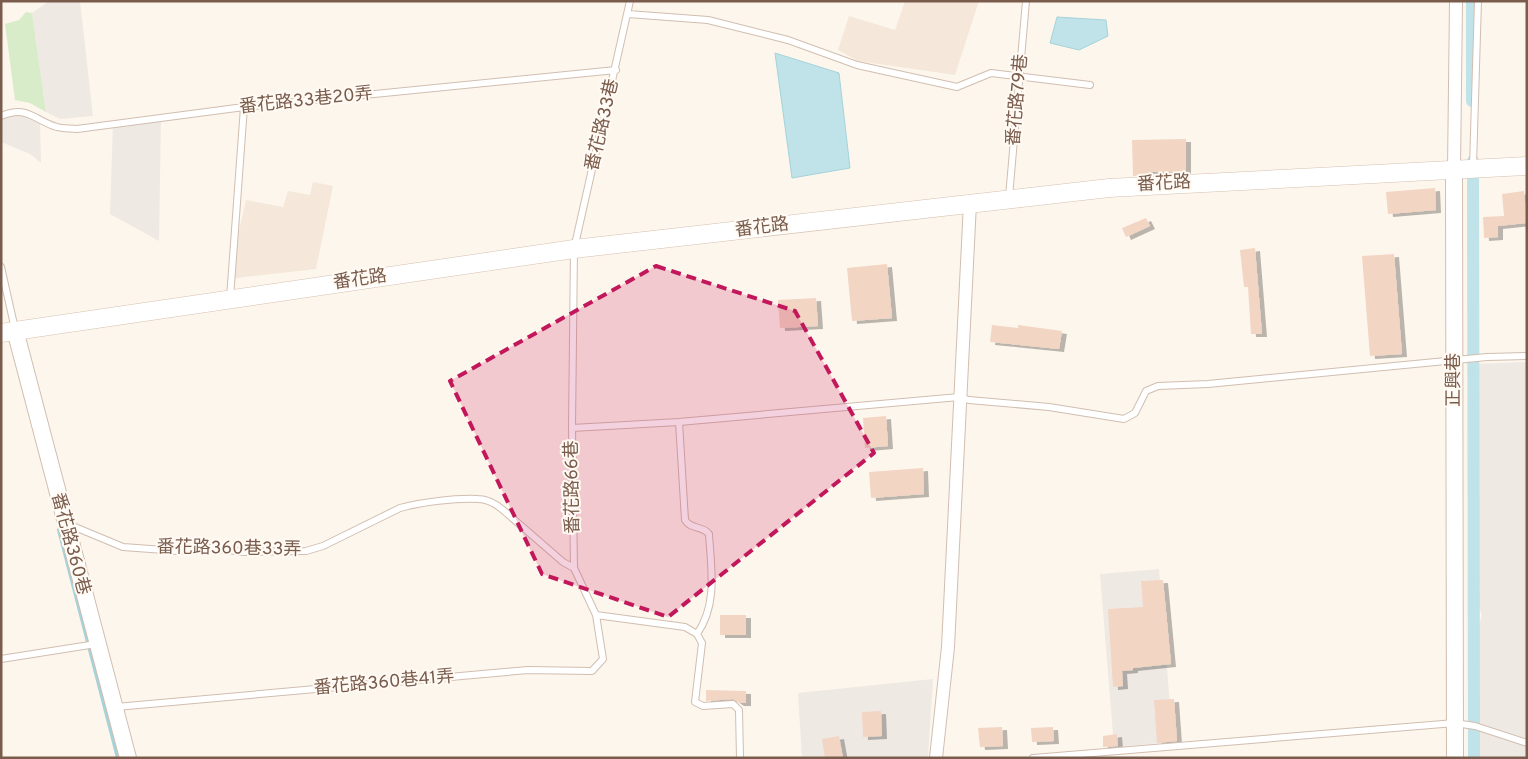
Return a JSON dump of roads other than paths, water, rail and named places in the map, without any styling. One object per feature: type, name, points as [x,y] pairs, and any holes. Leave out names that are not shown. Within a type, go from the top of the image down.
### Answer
[{"type":"main road","name":"番花路","points":[[8,331],[574,249],[970,203],[1109,188],[1527,166]]},
{"type":"street","name":"正興巷","points":[[1455,758],[1457,723],[1453,361],[1456,1]]},
{"type":"street","points":[[936,758],[948,647],[970,203]]},
{"type":"street","name":"番花路360巷","points":[[8,331],[64,522],[96,644],[116,707],[128,758]]},
{"type":"lane","name":"番花路33巷","points":[[574,249],[616,70],[630,1]]},
{"type":"lane","name":"番花路79巷","points":[[1009,200],[1026,1]]},
{"type":"lane","points":[[1473,168],[1478,1]]},
{"type":"lane","points":[[628,14],[708,20],[788,40],[857,65],[957,88],[991,73],[1090,85]]},
{"type":"lane","name":"番花路33巷20弄","points":[[1,116],[13,111],[25,111],[58,127],[77,129],[244,107],[616,70]]},
{"type":"lane","points":[[230,299],[244,107]]},
{"type":"lane","name":"番花路66巷","points":[[574,249],[572,428],[574,568],[596,616]]},
{"type":"lane","points":[[1,267],[8,331]]},
{"type":"lane","points":[[572,428],[679,422],[959,397],[969,400],[1049,407],[1124,419],[1135,413],[1146,391],[1158,386],[1208,384],[1487,357],[1527,356]]},
{"type":"lane","points":[[679,422],[685,520],[691,526],[703,528],[709,534],[712,597],[705,623],[698,634]]},
{"type":"lane","name":"番花路360巷33弄","points":[[64,522],[123,547],[178,551],[203,547],[244,552],[306,551],[323,546],[400,508],[413,505],[479,499],[492,503],[503,510],[563,562],[574,568]]},
{"type":"lane","points":[[596,616],[685,627],[698,634],[702,643],[695,702],[703,706],[733,704],[739,710],[740,758]]},
{"type":"lane","name":"番花路360巷41弄","points":[[116,707],[528,670],[592,671],[603,659],[596,616]]},
{"type":"lane","points":[[1,659],[96,644]]},
{"type":"lane","points":[[1033,758],[1457,723],[1475,726],[1527,743]]},
{"type":"water","points":[[1057,17],[1106,20],[1108,36],[1079,50],[1050,43]]},
{"type":"water","points":[[775,53],[839,73],[850,168],[792,178]]},
{"type":"waterway","points":[[1472,1],[1472,101]]},
{"type":"waterway","points":[[1473,161],[1474,758]]},
{"type":"waterway","points":[[59,530],[118,758]]}]
